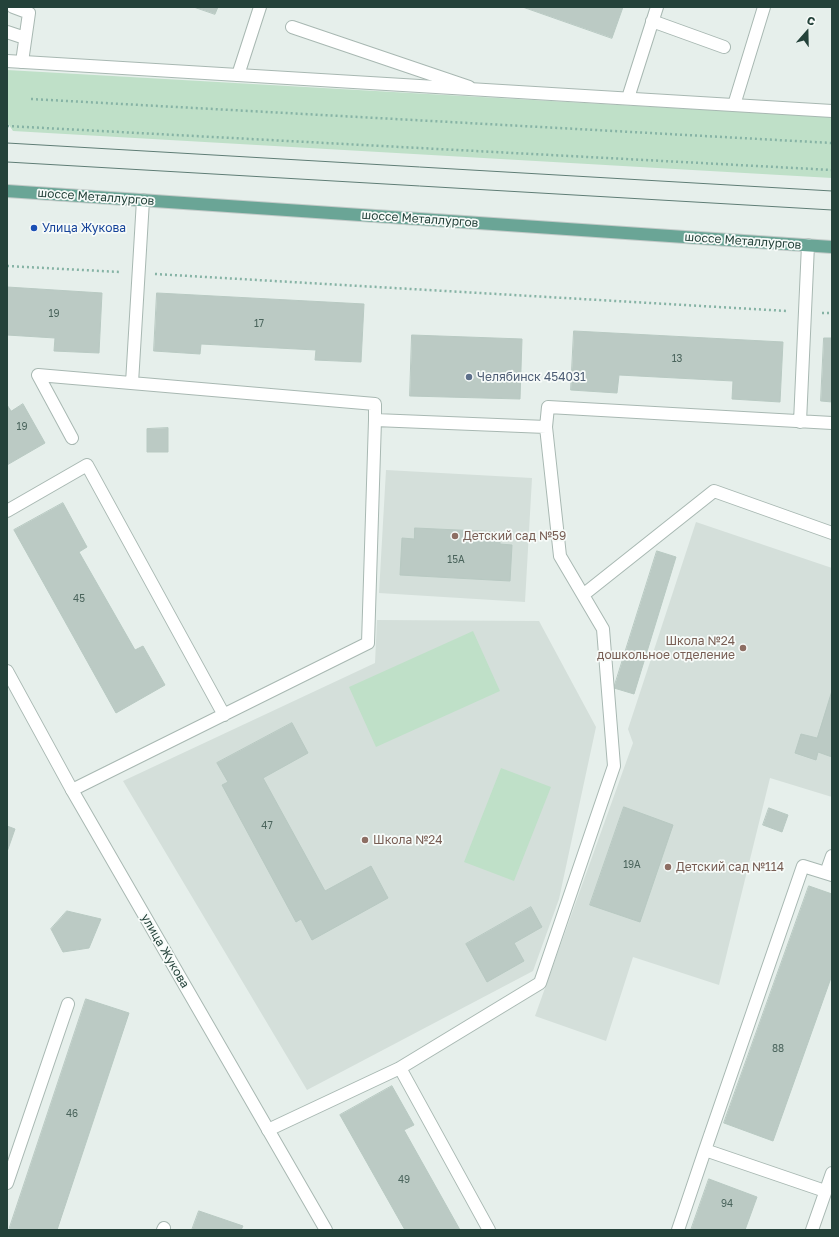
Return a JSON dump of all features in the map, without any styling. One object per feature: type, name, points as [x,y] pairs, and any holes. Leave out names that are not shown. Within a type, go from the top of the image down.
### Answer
[{"type":"main road","name":"шоссе Металлургов","points":[[7,191],[832,247]]},
{"type":"street","points":[[13,7],[29,13],[22,62]]},
{"type":"street","points":[[238,75],[260,7]]},
{"type":"street","points":[[628,98],[657,7]]},
{"type":"street","points":[[734,105],[764,7]]},
{"type":"street","points":[[652,22],[724,47]]},
{"type":"street","points":[[292,27],[474,89]]},
{"type":"street","points":[[7,32],[25,38]]},
{"type":"street","points":[[7,61],[832,110]]},
{"type":"street","points":[[132,383],[143,200]]},
{"type":"street","points":[[800,422],[808,245]]},
{"type":"street","points":[[72,438],[38,375],[376,404],[368,643],[72,790]]},
{"type":"street","points":[[268,1130],[400,1068],[540,983],[614,766],[603,629],[560,556],[546,427],[548,407],[832,423]]},
{"type":"street","points":[[375,420],[546,427]]},
{"type":"street","points":[[7,511],[87,465],[224,715]]},
{"type":"street","points":[[583,595],[714,492],[832,533]]},
{"type":"street","name":"улица Жукова","points":[[7,671],[72,790],[326,1230]]},
{"type":"street","points":[[678,1230],[803,866],[829,874],[832,856]]},
{"type":"street","points":[[7,1183],[68,1004]]},
{"type":"street","points":[[400,1068],[490,1230]]},
{"type":"street","points":[[705,1150],[825,1191]]},
{"type":"street","points":[[812,1230],[832,1173]]},
{"type":"path","points":[[31,99],[832,143]]},
{"type":"path","points":[[7,126],[832,170]]},
{"type":"path","points":[[7,266],[832,313]]},
{"type":"shaded area","name":"Детский сад №59","points":[[386,470],[532,478],[525,602],[379,593]]},
{"type":"shaded area","points":[[696,522],[832,568],[832,797],[770,778],[719,985],[633,957],[606,1041],[535,1016],[633,743],[628,729]]},
{"type":"shaded area","name":"Школа №24","points":[[377,620],[539,621],[596,727],[559,899],[533,971],[307,1090],[123,781],[375,663]]},
{"type":"green space","points":[[7,70],[832,117],[832,178],[13,131],[7,122]]},
{"type":"green space","points":[[473,631],[500,691],[376,747],[349,687]]},
{"type":"green space","points":[[501,768],[551,787],[514,881],[464,862]]},
{"type":"building","points":[[194,7],[218,7],[215,14]]},
{"type":"building","points":[[523,7],[623,7],[612,38]]},
{"type":"building","points":[[7,287],[102,293],[99,353],[54,351],[55,338],[7,335]]},
{"type":"building","points":[[157,293],[364,304],[361,362],[315,360],[316,350],[201,344],[200,354],[154,351]]},
{"type":"building","points":[[574,331],[783,342],[780,402],[732,399],[733,381],[619,375],[617,393],[571,390]]},
{"type":"building","points":[[412,335],[522,339],[520,399],[410,396]]},
{"type":"building","points":[[824,338],[832,338],[832,402],[821,401]]},
{"type":"building","points":[[23,404],[45,443],[7,465],[7,405],[11,411]]},
{"type":"building","points":[[168,428],[168,452],[147,452],[147,429]]},
{"type":"building","points":[[63,503],[87,547],[79,552],[135,650],[143,646],[165,685],[116,713],[14,530]]},
{"type":"building","points":[[415,528],[500,532],[500,544],[512,545],[510,581],[400,575],[402,538],[414,539]]},
{"type":"building","points":[[657,551],[676,557],[634,694],[614,688]]},
{"type":"building","points":[[832,691],[832,757],[818,752],[816,760],[795,753],[801,734],[817,738]]},
{"type":"building","points":[[292,723],[308,753],[263,778],[325,891],[371,866],[388,898],[312,940],[301,919],[296,922],[222,785],[228,782],[217,763]]},
{"type":"building","points":[[624,807],[673,825],[640,922],[590,905]]},
{"type":"building","points":[[769,808],[788,815],[782,832],[763,825]]},
{"type":"building","points":[[7,826],[15,829],[7,852]]},
{"type":"building","points":[[809,886],[832,894],[832,975],[773,1141],[724,1123]]},
{"type":"building","points":[[531,907],[542,927],[514,943],[524,961],[487,982],[466,944]]},
{"type":"building","points":[[67,911],[101,919],[89,948],[63,952],[51,929]]},
{"type":"building","points":[[86,999],[129,1013],[57,1230],[9,1230]]},
{"type":"building","points":[[392,1086],[414,1125],[404,1130],[460,1230],[405,1230],[340,1115]]},
{"type":"building","points":[[709,1179],[757,1197],[745,1230],[691,1230]]},
{"type":"building","points":[[199,1211],[243,1226],[241,1230],[192,1230]]},
{"type":"tram line","points":[[7,143],[832,191]]},
{"type":"tram line","points":[[7,162],[832,210]]},
{"type":"place","name":"Улица Жукова","points":[[34,228]]},
{"type":"place","name":"Челябинск 454031","points":[[469,377]]},
{"type":"place","name":"Детский сад №59","points":[[455,536]]},
{"type":"place","name":"Школа №24 дошкольное отделение","points":[[743,648]]},
{"type":"place","name":"Школа №24","points":[[365,840]]},
{"type":"place","name":"Детский сад №114","points":[[668,867]]}]
